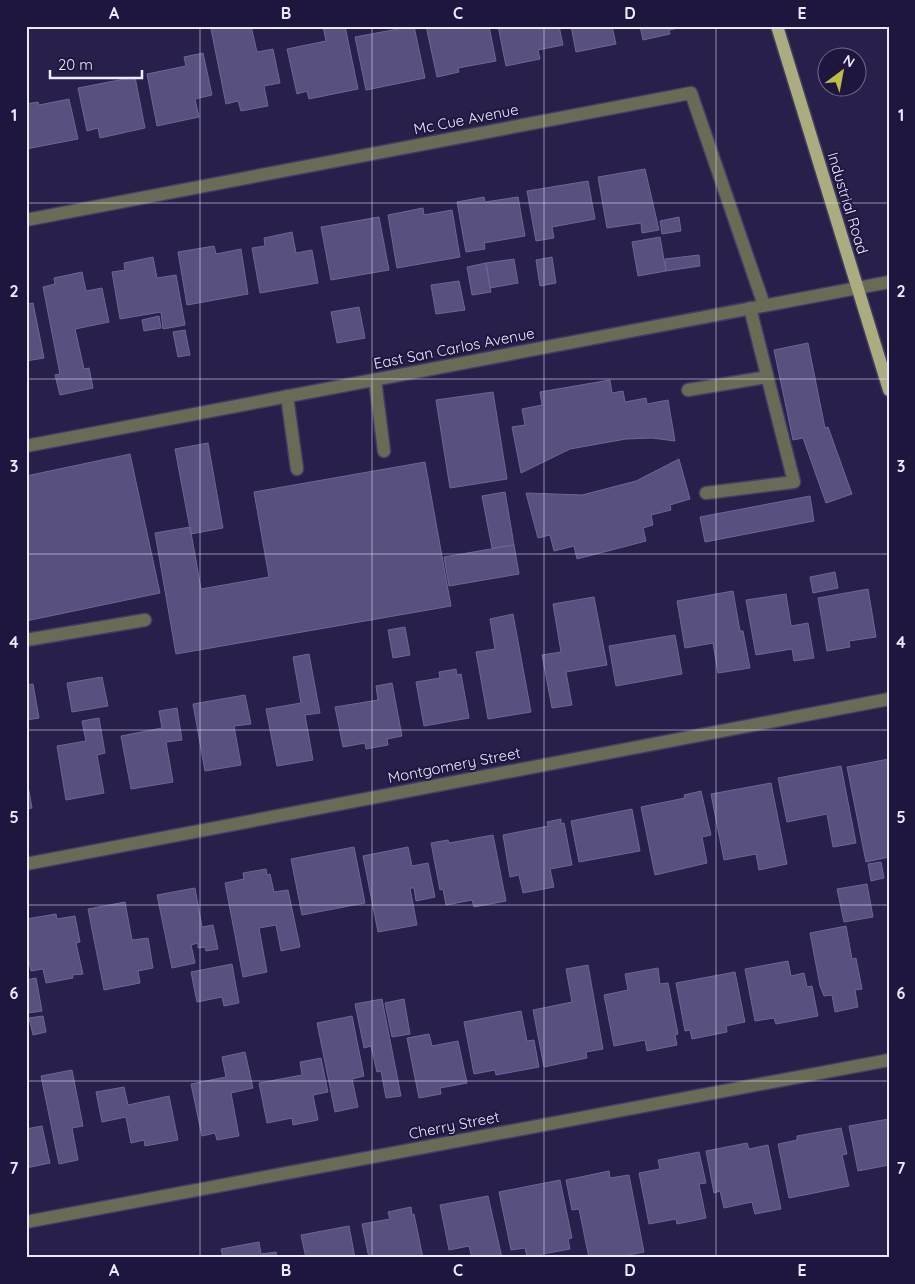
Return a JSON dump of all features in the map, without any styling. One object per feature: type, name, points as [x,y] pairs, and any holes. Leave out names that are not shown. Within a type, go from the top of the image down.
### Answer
[{"type":"main road","name":"Industrial Road","points":[[777,26],[889,390]]},
{"type":"street","name":"Mc Cue Avenue","points":[[26,220],[690,93],[764,305]]},
{"type":"street","name":"East San Carlos Avenue","points":[[26,446],[889,282]]},
{"type":"street","points":[[706,493],[794,482],[750,308]]},
{"type":"street","points":[[688,390],[767,378]]},
{"type":"street","points":[[375,380],[384,451]]},
{"type":"street","points":[[287,396],[298,469]]},
{"type":"street","points":[[26,640],[145,620]]},
{"type":"street","name":"Montgomery Street","points":[[26,864],[889,699]]},
{"type":"street","name":"Cherry Street","points":[[26,1222],[889,1060]]},
{"type":"building","points":[[222,26],[251,26],[257,52],[273,49],[280,83],[264,86],[268,106],[241,111],[238,101],[226,104],[211,29]]},
{"type":"building","points":[[323,26],[345,26],[358,89],[309,99],[307,91],[297,94],[287,49],[326,41]]},
{"type":"building","points":[[414,26],[425,78],[366,90],[355,37]]},
{"type":"building","points":[[426,26],[450,26],[450,29],[465,26],[489,26],[496,61],[458,68],[459,72],[437,77]]},
{"type":"building","points":[[498,26],[559,26],[563,45],[538,50],[540,59],[506,66]]},
{"type":"building","points":[[571,26],[612,26],[616,44],[576,52]]},
{"type":"building","points":[[640,26],[689,26],[669,30],[670,34],[643,40]]},
{"type":"building","points":[[203,53],[212,95],[195,99],[199,117],[157,126],[147,74],[186,66],[184,57]]},
{"type":"building","points":[[135,77],[145,128],[100,138],[98,128],[87,131],[78,88]]},
{"type":"building","points":[[69,99],[78,139],[26,149],[26,104],[38,102],[39,105]]},
{"type":"building","points":[[645,169],[659,230],[642,233],[641,223],[607,228],[598,177]]},
{"type":"building","points":[[588,181],[595,219],[552,227],[554,238],[536,241],[527,191]]},
{"type":"building","points":[[484,197],[485,202],[518,197],[525,236],[484,243],[485,249],[466,252],[457,202]]},
{"type":"building","points":[[423,208],[424,215],[452,210],[460,257],[397,268],[388,215]]},
{"type":"building","points":[[379,217],[389,270],[331,280],[321,227]]},
{"type":"building","points":[[679,217],[681,231],[662,234],[660,221]]},
{"type":"building","points":[[292,232],[296,253],[312,250],[318,283],[260,293],[252,248],[265,246],[264,238]]},
{"type":"building","points":[[660,237],[666,271],[638,276],[632,242]]},
{"type":"building","points":[[214,246],[216,254],[241,249],[248,294],[187,305],[178,252]]},
{"type":"building","points":[[699,255],[700,266],[666,271],[665,259]]},
{"type":"building","points":[[153,257],[157,278],[176,275],[185,325],[163,329],[161,312],[120,319],[112,272],[125,270],[124,263]]},
{"type":"building","points":[[552,257],[556,283],[540,286],[536,260]]},
{"type":"building","points":[[514,259],[518,283],[490,288],[486,263]]},
{"type":"building","points":[[486,263],[491,292],[472,295],[467,267]]},
{"type":"building","points":[[82,272],[86,291],[102,288],[109,322],[75,329],[84,369],[89,368],[93,388],[60,395],[55,375],[60,374],[43,287],[55,284],[54,278]]},
{"type":"building","points":[[459,281],[465,310],[436,314],[431,285]]},
{"type":"building","points":[[33,303],[44,358],[26,361],[26,304]]},
{"type":"building","points":[[359,307],[365,338],[337,343],[331,312]]},
{"type":"building","points":[[159,316],[161,328],[144,331],[142,320]]},
{"type":"building","points":[[185,330],[190,355],[178,357],[173,332]]},
{"type":"building","points":[[808,343],[825,428],[828,427],[852,494],[826,503],[803,438],[793,440],[774,350]]},
{"type":"building","points":[[610,380],[612,393],[623,391],[625,402],[646,398],[647,404],[668,400],[675,441],[652,438],[626,439],[570,449],[521,473],[512,427],[525,425],[522,409],[542,405],[540,392]]},
{"type":"building","points":[[493,392],[507,479],[450,488],[436,400]]},
{"type":"building","points":[[208,443],[223,528],[191,534],[175,449]]},
{"type":"building","points":[[130,454],[160,593],[26,621],[26,476]]},
{"type":"building","points":[[679,459],[690,499],[670,505],[671,510],[651,515],[653,525],[643,528],[646,541],[577,559],[574,546],[554,551],[550,535],[538,538],[526,493],[582,495],[636,481]]},
{"type":"building","points":[[425,462],[451,606],[176,654],[155,533],[190,527],[201,589],[269,577],[254,492]]},
{"type":"building","points":[[505,492],[514,545],[492,548],[482,496]]},
{"type":"building","points":[[810,496],[814,521],[705,542],[700,517]]},
{"type":"building","points":[[514,545],[519,574],[449,586],[444,557]]},
{"type":"building","points":[[835,572],[838,588],[813,593],[810,577]]},
{"type":"building","points":[[868,589],[876,637],[849,641],[850,647],[827,651],[818,598]]},
{"type":"building","points":[[733,591],[740,631],[743,631],[750,668],[718,673],[713,643],[685,648],[677,601]]},
{"type":"building","points":[[786,594],[791,626],[808,623],[814,658],[794,661],[792,649],[756,655],[746,600]]},
{"type":"building","points":[[594,597],[607,665],[566,672],[572,705],[552,708],[542,655],[561,652],[553,604]]},
{"type":"building","points":[[513,614],[531,712],[488,719],[476,652],[495,649],[490,619]]},
{"type":"building","points":[[405,627],[410,655],[393,658],[388,630]]},
{"type":"building","points":[[675,635],[682,674],[616,686],[609,646]]},
{"type":"building","points":[[309,654],[320,713],[305,715],[313,760],[277,766],[266,709],[301,703],[293,657]]},
{"type":"building","points":[[456,669],[457,675],[461,674],[469,718],[424,726],[416,682],[440,678],[439,672]]},
{"type":"building","points":[[102,677],[108,706],[72,712],[67,683]]},
{"type":"building","points":[[392,683],[402,736],[387,739],[388,745],[366,749],[365,743],[343,747],[335,707],[378,700],[376,686]]},
{"type":"building","points":[[33,684],[39,718],[26,720],[26,685]]},
{"type":"building","points":[[245,695],[251,724],[234,726],[241,765],[205,771],[193,704]]},
{"type":"building","points":[[177,708],[182,740],[166,742],[173,782],[131,789],[121,736],[162,728],[159,711]]},
{"type":"building","points":[[99,718],[105,753],[97,755],[104,793],[66,800],[57,746],[86,741],[82,721]]},
{"type":"building","points":[[889,759],[889,857],[866,862],[847,767]]},
{"type":"building","points":[[841,766],[856,843],[833,847],[827,814],[787,822],[778,778]]},
{"type":"building","points":[[26,775],[32,808],[26,809]]},
{"type":"building","points":[[771,783],[787,864],[759,870],[756,854],[724,860],[711,794]]},
{"type":"building","points":[[701,791],[711,835],[702,837],[707,863],[655,875],[641,807],[685,798],[684,795]]},
{"type":"building","points":[[632,809],[640,851],[579,862],[571,821]]},
{"type":"building","points":[[561,819],[561,824],[564,823],[572,865],[550,869],[554,887],[523,893],[519,875],[510,877],[503,835],[548,826],[547,822]]},
{"type":"building","points":[[493,835],[506,901],[474,907],[472,900],[446,905],[443,889],[440,890],[431,843],[448,840],[449,843]]},
{"type":"building","points":[[354,847],[365,903],[302,915],[291,859]]},
{"type":"building","points":[[408,847],[412,866],[428,863],[435,897],[416,901],[414,888],[410,888],[417,925],[378,932],[363,856]]},
{"type":"building","points":[[881,862],[884,878],[871,881],[868,864]]},
{"type":"building","points":[[266,869],[267,875],[270,874],[274,892],[288,890],[300,947],[281,951],[276,925],[259,928],[267,972],[243,977],[225,883],[244,879],[243,873]]},
{"type":"building","points":[[867,884],[873,917],[844,922],[837,889]]},
{"type":"building","points":[[195,888],[202,927],[213,925],[218,949],[206,951],[205,947],[198,948],[198,943],[191,945],[195,963],[172,968],[157,895]]},
{"type":"building","points":[[125,902],[132,940],[148,938],[153,968],[138,971],[140,983],[104,990],[88,909]]},
{"type":"building","points":[[56,914],[57,919],[75,916],[80,942],[76,943],[83,974],[72,975],[73,978],[46,983],[43,969],[31,971],[26,949],[26,919]]},
{"type":"building","points":[[846,926],[852,959],[856,958],[862,989],[855,990],[858,1007],[835,1012],[832,995],[824,996],[820,986],[810,933]]},
{"type":"building","points":[[788,961],[791,976],[804,973],[807,987],[812,986],[818,1016],[776,1024],[774,1018],[755,1021],[745,969]]},
{"type":"building","points":[[232,964],[239,1003],[224,1006],[222,997],[197,1002],[191,972]]},
{"type":"building","points":[[588,965],[603,1049],[586,1052],[587,1058],[544,1067],[533,1010],[572,1002],[566,969]]},
{"type":"building","points":[[658,968],[660,984],[668,983],[678,1034],[675,1035],[677,1045],[647,1051],[645,1040],[614,1046],[604,995],[628,990],[625,974]]},
{"type":"building","points":[[735,972],[745,1022],[726,1026],[727,1032],[692,1039],[690,1030],[685,1031],[676,983]]},
{"type":"building","points":[[36,978],[42,1011],[28,1013],[26,980]]},
{"type":"building","points":[[382,999],[401,1096],[386,1098],[381,1071],[377,1072],[371,1046],[364,1048],[355,1004]]},
{"type":"building","points":[[404,999],[410,1034],[392,1037],[385,1003]]},
{"type":"building","points":[[521,1011],[527,1041],[534,1040],[539,1067],[496,1075],[495,1070],[474,1074],[464,1022]]},
{"type":"building","points":[[43,1016],[46,1032],[33,1035],[29,1018]]},
{"type":"building","points":[[352,1016],[364,1076],[352,1079],[358,1107],[335,1112],[317,1023]]},
{"type":"building","points":[[429,1034],[432,1046],[458,1041],[467,1083],[440,1088],[441,1094],[419,1098],[407,1038]]},
{"type":"building","points":[[245,1052],[253,1088],[231,1093],[239,1136],[217,1140],[215,1133],[202,1136],[191,1084],[226,1077],[222,1057]]},
{"type":"building","points":[[321,1058],[328,1092],[313,1095],[318,1120],[293,1125],[292,1118],[267,1123],[259,1083],[302,1075],[300,1062]]},
{"type":"building","points":[[72,1070],[83,1126],[72,1128],[78,1160],[59,1164],[41,1076]]},
{"type":"building","points":[[124,1087],[128,1105],[169,1096],[178,1140],[145,1146],[144,1140],[131,1143],[126,1117],[102,1122],[96,1092]]},
{"type":"building","points":[[889,1119],[889,1165],[858,1171],[849,1126]]},
{"type":"building","points":[[42,1126],[50,1163],[26,1168],[26,1129]]},
{"type":"building","points":[[841,1128],[847,1154],[842,1155],[849,1186],[789,1198],[778,1144],[797,1140],[797,1136]]},
{"type":"building","points":[[747,1143],[749,1149],[768,1145],[781,1209],[755,1214],[752,1202],[724,1208],[720,1191],[714,1193],[706,1151]]},
{"type":"building","points":[[699,1152],[706,1183],[699,1184],[706,1218],[677,1224],[676,1219],[649,1224],[639,1173],[660,1169],[658,1160]]},
{"type":"building","points":[[609,1171],[610,1178],[629,1175],[644,1252],[614,1258],[589,1258],[579,1209],[572,1210],[566,1180]]},
{"type":"building","points":[[560,1180],[572,1238],[568,1239],[570,1249],[527,1257],[525,1248],[511,1250],[499,1192]]},
{"type":"building","points":[[488,1196],[502,1258],[472,1258],[469,1246],[449,1250],[440,1205]]},
{"type":"building","points":[[411,1207],[423,1258],[369,1258],[362,1224],[390,1219],[388,1212]]},
{"type":"building","points":[[349,1226],[355,1258],[306,1258],[301,1235]]},
{"type":"building","points":[[259,1242],[261,1254],[276,1252],[277,1258],[223,1258],[221,1249]]}]
